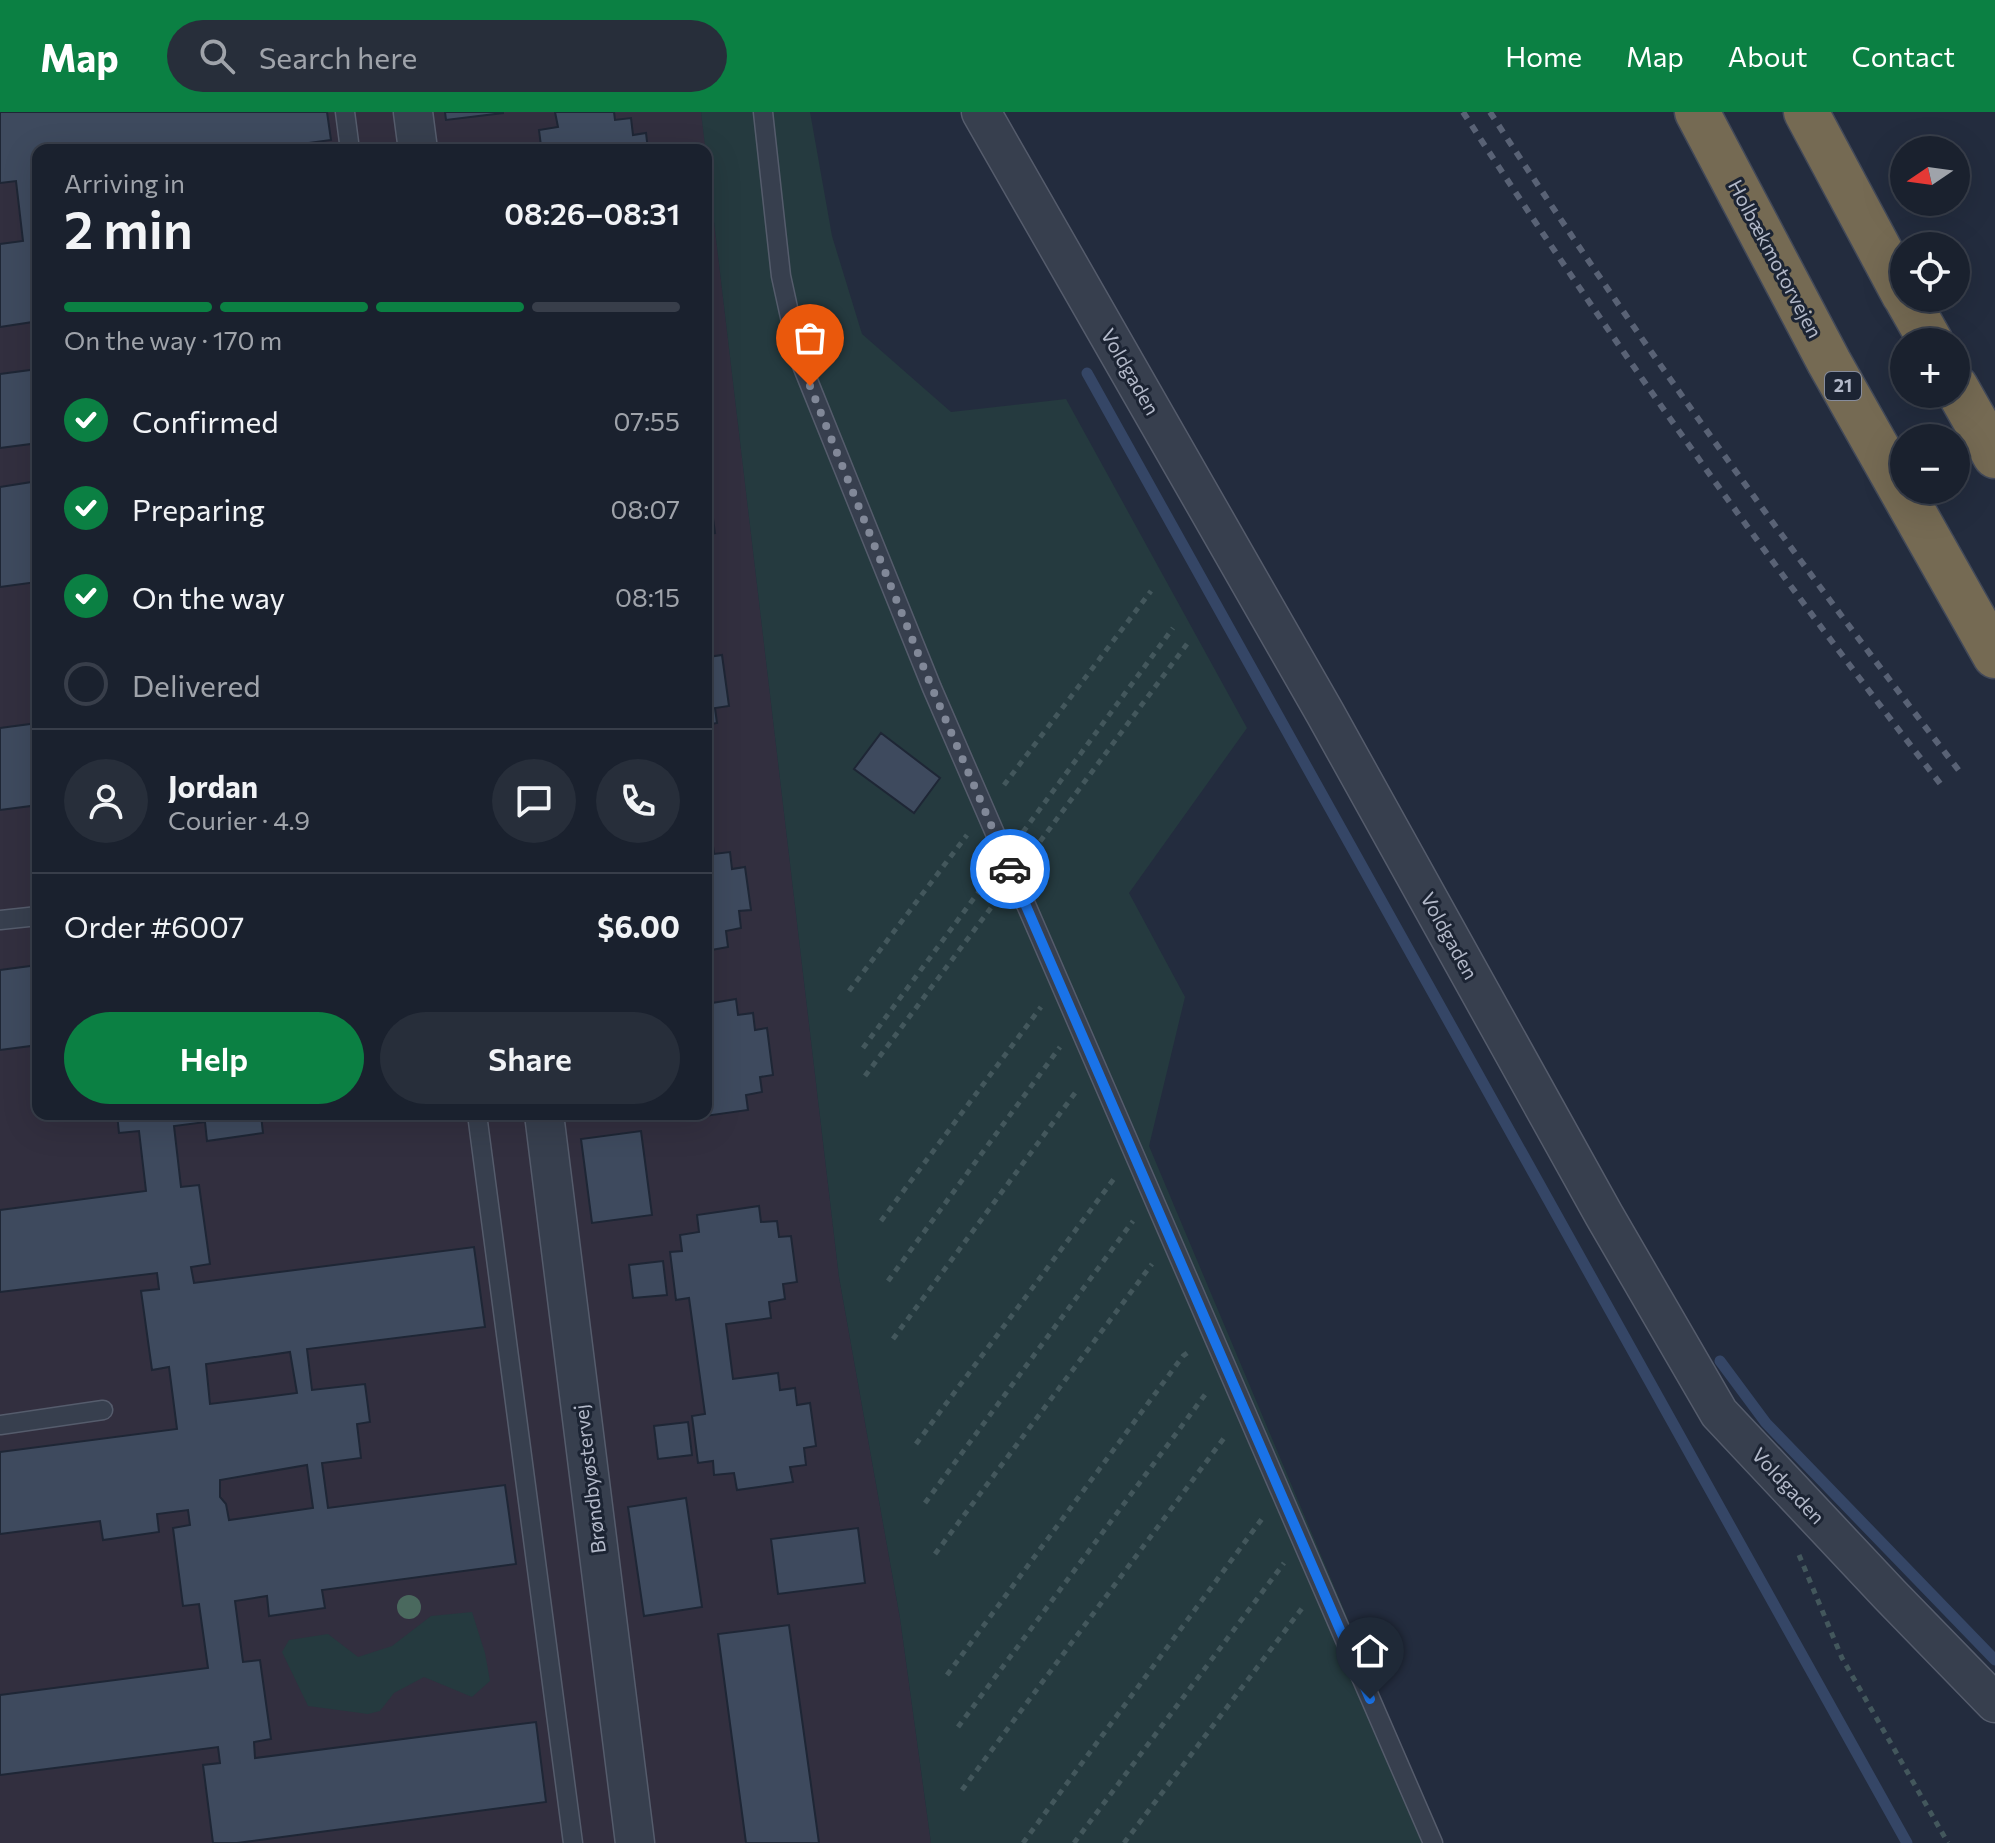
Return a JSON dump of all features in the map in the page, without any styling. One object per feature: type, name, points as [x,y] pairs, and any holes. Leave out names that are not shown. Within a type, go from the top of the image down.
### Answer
[{"type":"highway","name":"Holbækmotorvejen","points":[[1697,112],[1829,362],[1995,656]]},
{"type":"highway","points":[[1806,112],[1890,268]]},
{"type":"highway","points":[[1968,408],[1995,456]]},
{"type":"street","points":[[413,112],[417,144]]},
{"type":"street","name":"Voldgaden","points":[[981,112],[1325,713],[1604,1215],[1719,1413],[1995,1703]]},
{"type":"street","name":"Brøndbyøstervej","points":[[545,1120],[635,1843]]},
{"type":"lane","points":[[345,112],[349,144]]},
{"type":"lane","points":[[763,112],[781,276],[799,358],[932,688],[1433,1843]]},
{"type":"lane","points":[[0,920],[32,917]]},
{"type":"lane","points":[[478,1120],[573,1843]]},
{"type":"lane","points":[[0,1425],[103,1410]]},
{"type":"path","points":[[881,1221],[1060,982]]},
{"type":"path","points":[[888,1281],[1077,1023]]},
{"type":"path","points":[[893,1339],[1096,1066]]},
{"type":"path","points":[[916,1444],[1134,1152]]},
{"type":"path","points":[[925,1503],[1152,1196]]},
{"type":"path","points":[[935,1554],[1171,1239]]},
{"type":"path","points":[[947,1675],[1183,1356],[1213,1335]]},
{"type":"path","points":[[958,1727],[1212,1384],[1230,1375]]},
{"type":"path","points":[[962,1790],[1237,1420],[1247,1414]]},
{"type":"path","points":[[1023,1843],[1281,1492]]},
{"type":"path","points":[[1074,1843],[1301,1539]]},
{"type":"path","points":[[1795,1547],[1842,1658],[1948,1843]]},
{"type":"path","points":[[1124,1843],[1320,1584]]},
{"type":"shaded area","points":[[0,112],[701,112],[705,144],[32,144],[32,1120],[712,1120],[712,204],[839,1277],[900,1618],[931,1843],[0,1843]]},
{"type":"green space","points":[[701,112],[810,112],[832,236],[862,334],[951,412],[1066,399],[1247,728],[1129,893],[1185,997],[1149,1146],[1442,1843],[931,1843],[900,1618],[839,1277],[712,205],[712,144],[705,144]]},
{"type":"green space","points":[[472,1612],[490,1681],[472,1697],[424,1677],[394,1693],[380,1711],[368,1714],[308,1706],[282,1652],[289,1640],[328,1634],[358,1657],[392,1646],[431,1616]]},
{"type":"building","points":[[0,112],[327,112],[331,140],[301,144],[32,144],[32,322],[0,327],[0,244],[23,241],[16,181],[0,183]]},
{"type":"building","points":[[445,112],[503,112],[503,113],[446,120]]},
{"type":"building","points":[[555,112],[614,112],[615,120],[631,118],[633,135],[646,133],[647,144],[541,144],[539,130],[558,127]]},
{"type":"building","points":[[32,370],[32,444],[0,448],[0,374]]},
{"type":"building","points":[[32,482],[32,583],[0,587],[0,487]]},
{"type":"building","points":[[722,655],[729,706],[715,708],[717,723],[712,724],[712,656]]},
{"type":"building","points":[[32,724],[32,806],[0,810],[0,728]]},
{"type":"building","points":[[881,733],[940,778],[914,813],[854,769]]},
{"type":"building","points":[[712,838],[714,854],[730,852],[732,869],[745,867],[751,910],[739,911],[741,928],[726,931],[728,947],[712,950]]},
{"type":"building","points":[[32,966],[32,1046],[0,1050],[0,970]]},
{"type":"building","points":[[736,999],[738,1015],[753,1013],[755,1030],[767,1028],[773,1075],[760,1077],[762,1092],[746,1095],[748,1110],[712,1115],[712,1003]]},
{"type":"building","points":[[118,1120],[262,1120],[263,1133],[207,1141],[205,1122],[174,1126],[181,1187],[199,1185],[210,1264],[191,1267],[194,1283],[474,1247],[485,1327],[307,1349],[312,1390],[365,1384],[370,1422],[357,1424],[361,1458],[322,1463],[328,1508],[505,1485],[516,1564],[322,1590],[325,1608],[269,1616],[267,1596],[235,1601],[243,1662],[260,1660],[271,1739],[254,1742],[255,1758],[536,1722],[546,1802],[237,1843],[213,1843],[203,1765],[220,1763],[218,1747],[0,1775],[0,1695],[208,1668],[199,1604],[183,1606],[173,1528],[190,1525],[188,1510],[157,1514],[159,1532],[103,1540],[100,1521],[0,1534],[0,1452],[177,1429],[169,1367],[152,1370],[141,1291],[159,1289],[157,1273],[0,1292],[0,1210],[146,1191],[139,1131],[119,1133]],"holes":[[[290,1352],[297,1393],[210,1404],[206,1364]],[[307,1465],[313,1508],[229,1520],[226,1504],[220,1497],[220,1480]]]},
{"type":"building","points":[[641,1131],[652,1215],[592,1223],[581,1139]]},
{"type":"building","points":[[759,1206],[761,1222],[777,1221],[779,1237],[791,1236],[797,1282],[783,1284],[785,1299],[769,1302],[771,1318],[726,1324],[733,1379],[778,1373],[780,1390],[795,1388],[797,1405],[810,1403],[816,1446],[804,1448],[806,1465],[790,1467],[793,1482],[737,1490],[734,1473],[714,1475],[713,1461],[698,1463],[692,1416],[705,1414],[689,1298],[676,1300],[670,1252],[682,1251],[680,1235],[699,1232],[697,1215]]},
{"type":"building","points":[[663,1261],[667,1295],[633,1298],[629,1265]]},
{"type":"building","points":[[688,1422],[692,1455],[658,1459],[654,1426]]},
{"type":"building","points":[[686,1498],[702,1607],[644,1616],[628,1507]]},
{"type":"building","points":[[858,1528],[865,1583],[778,1594],[771,1539]]},
{"type":"building","points":[[789,1625],[819,1843],[746,1843],[718,1634]]},
{"type":"waterway","points":[[1087,373],[1907,1843]]},
{"type":"waterway","points":[[1720,1361],[1766,1423],[1995,1660]]},
{"type":"railway","points":[[1463,112],[1577,285],[1695,454],[1942,786]]},
{"type":"railway","points":[[1490,112],[1602,281],[1718,447],[1960,772]]},
{"type":"way so far","points":[[810,386],[932,688],[1010,869]]},
{"type":"route","points":[[1010,869],[1370,1699]]}]
